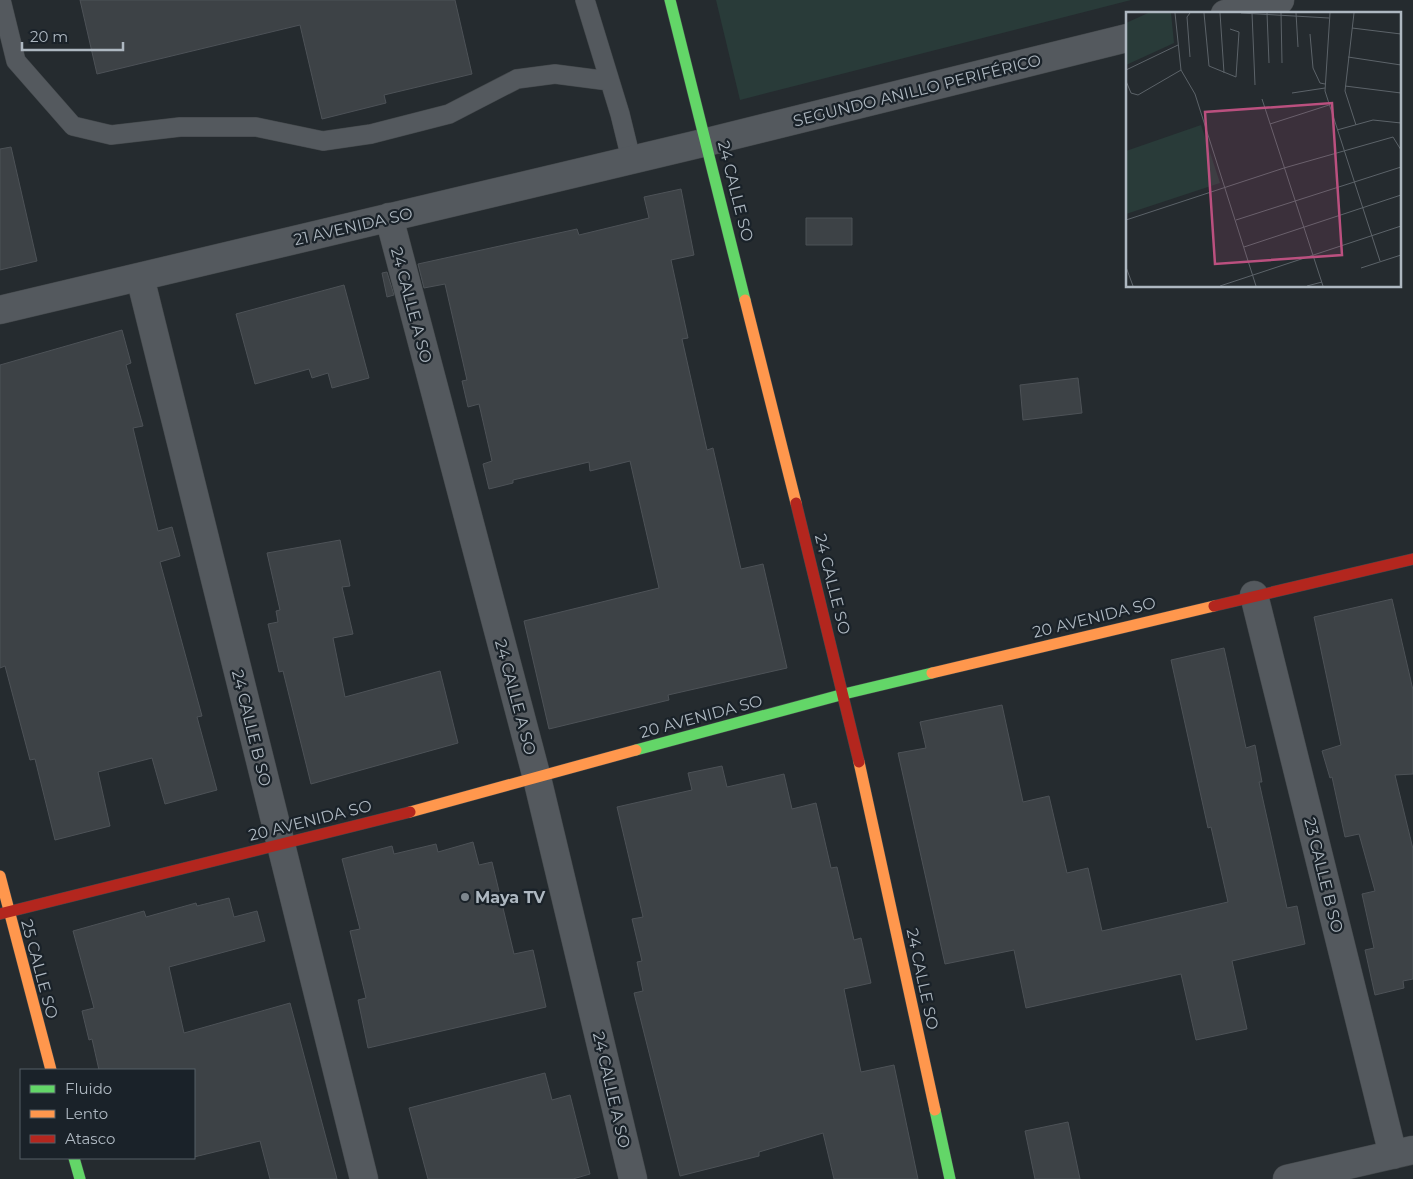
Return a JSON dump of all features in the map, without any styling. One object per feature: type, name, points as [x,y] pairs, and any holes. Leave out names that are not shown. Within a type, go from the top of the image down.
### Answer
[{"type":"street","name":"24 CALLE SO","points":[[670,0],[844,694],[950,1179]]},
{"type":"street","points":[[1233,12],[1280,0]]},
{"type":"street","name":"SEGUNDO ANILLO PERIFÉRICO","points":[[707,142],[1126,38]]},
{"type":"street","name":"21 AVENIDA SO","points":[[0,310],[707,142]]},
{"type":"street","name":"24 CALLE A SO","points":[[389,217],[537,778],[633,1179]]},
{"type":"street","name":"24 CALLE B SO","points":[[140,277],[364,1179]]},
{"type":"street","name":"20 AVENIDA SO","points":[[4,913],[281,845],[537,778],[844,694],[1254,595],[1413,559]]},
{"type":"street","name":"23 CALLE B SO","points":[[1254,595],[1403,1152]]},
{"type":"street","name":"25 CALLE SO","points":[[0,876],[4,913],[51,1069]]},
{"type":"street","points":[[1287,1179],[1403,1152]]},
{"type":"street","points":[[74,1159],[80,1179]]},
{"type":"lane","points":[[1,0],[16,61],[73,126],[111,135],[180,127],[256,127],[323,141],[371,134],[449,114],[517,79],[556,74],[609,81]]},
{"type":"lane","points":[[585,0],[631,160]]},
{"type":"shaded area","points":[[716,0],[1131,0],[740,100]]},
{"type":"building","points":[[80,0],[455,0],[472,74],[384,95],[386,103],[322,119],[300,25],[97,74]]},
{"type":"building","points":[[11,147],[37,261],[0,270],[0,149]]},
{"type":"building","points":[[681,189],[694,255],[671,260],[688,338],[682,339],[707,450],[713,448],[741,569],[763,564],[787,668],[668,695],[669,700],[549,729],[524,621],[659,588],[630,461],[590,471],[589,462],[513,480],[513,483],[489,489],[483,464],[492,461],[479,404],[468,407],[462,381],[467,380],[445,284],[424,288],[418,264],[577,229],[579,235],[649,218],[644,197]]},
{"type":"building","points":[[806,218],[852,218],[852,245],[806,245]]},
{"type":"building","points":[[387,272],[394,295],[387,297],[382,273]]},
{"type":"building","points":[[344,285],[369,378],[332,388],[328,373],[312,378],[309,369],[255,384],[236,314]]},
{"type":"building","points":[[122,330],[131,363],[126,365],[143,426],[133,428],[158,531],[172,527],[180,556],[160,562],[202,716],[197,717],[217,790],[165,804],[152,758],[98,772],[110,826],[55,840],[35,759],[30,760],[5,666],[0,668],[0,365]]},
{"type":"building","points":[[1078,378],[1082,413],[1023,420],[1020,385]]},
{"type":"building","points":[[340,540],[350,586],[342,587],[353,634],[333,638],[345,697],[440,671],[458,743],[311,784],[283,671],[279,672],[268,624],[278,622],[276,611],[280,610],[267,553]]},
{"type":"building","points":[[1392,599],[1413,690],[1413,774],[1395,775],[1413,849],[1413,979],[1403,981],[1404,988],[1375,995],[1365,950],[1374,948],[1362,894],[1375,891],[1359,834],[1345,837],[1332,777],[1330,778],[1322,751],[1341,745],[1314,617]]},
{"type":"building","points":[[1224,648],[1246,748],[1255,745],[1262,782],[1259,782],[1287,908],[1297,906],[1305,944],[1232,961],[1247,1029],[1196,1040],[1181,974],[1026,1008],[1014,950],[945,964],[898,753],[926,748],[920,722],[1002,705],[1023,802],[1049,796],[1067,873],[1088,868],[1102,931],[1228,902],[1211,827],[1208,828],[1171,660]]},
{"type":"building","points":[[722,766],[727,787],[784,774],[792,809],[816,803],[831,868],[837,867],[854,940],[861,938],[871,983],[844,989],[861,1072],[894,1065],[918,1179],[834,1179],[823,1133],[759,1152],[759,1156],[680,1176],[634,993],[643,991],[637,962],[642,961],[632,919],[643,917],[617,807],[692,790],[688,773]]},
{"type":"building","points":[[473,842],[479,865],[492,862],[514,954],[533,950],[546,1007],[368,1048],[358,1000],[366,998],[350,931],[360,929],[342,859],[392,846],[394,854],[436,844],[438,852]]},
{"type":"building","points":[[229,898],[234,917],[257,911],[265,941],[169,967],[184,1033],[290,1003],[337,1179],[270,1179],[260,1141],[195,1157],[195,1069],[99,1069],[92,1039],[89,1040],[82,1011],[94,1008],[73,931],[144,911],[146,917],[196,903],[197,906]]},
{"type":"building","points":[[545,1073],[552,1100],[570,1095],[590,1174],[573,1179],[428,1179],[409,1108]]},
{"type":"building","points":[[1068,1122],[1080,1179],[1035,1179],[1025,1131]]},
{"type":"traffic: fast","points":[[670,0],[745,300]]},
{"type":"traffic: fast","points":[[636,750],[844,694],[932,673]]},
{"type":"traffic: fast","points":[[935,1110],[950,1179]]},
{"type":"traffic: fast","points":[[74,1159],[80,1179]]},
{"type":"traffic: slow","points":[[745,300],[796,503]]},
{"type":"traffic: slow","points":[[932,673],[1214,606]]},
{"type":"traffic: slow","points":[[410,812],[636,750]]},
{"type":"traffic: slow","points":[[859,762],[935,1110]]},
{"type":"traffic: slow","points":[[0,876],[51,1069]]},
{"type":"traffic: jam","points":[[796,503],[859,762]]},
{"type":"traffic: jam","points":[[1214,606],[1413,559]]},
{"type":"traffic: jam","points":[[0,914],[410,812]]},
{"type":"place","name":"Maya TV","points":[[465,897]]}]
